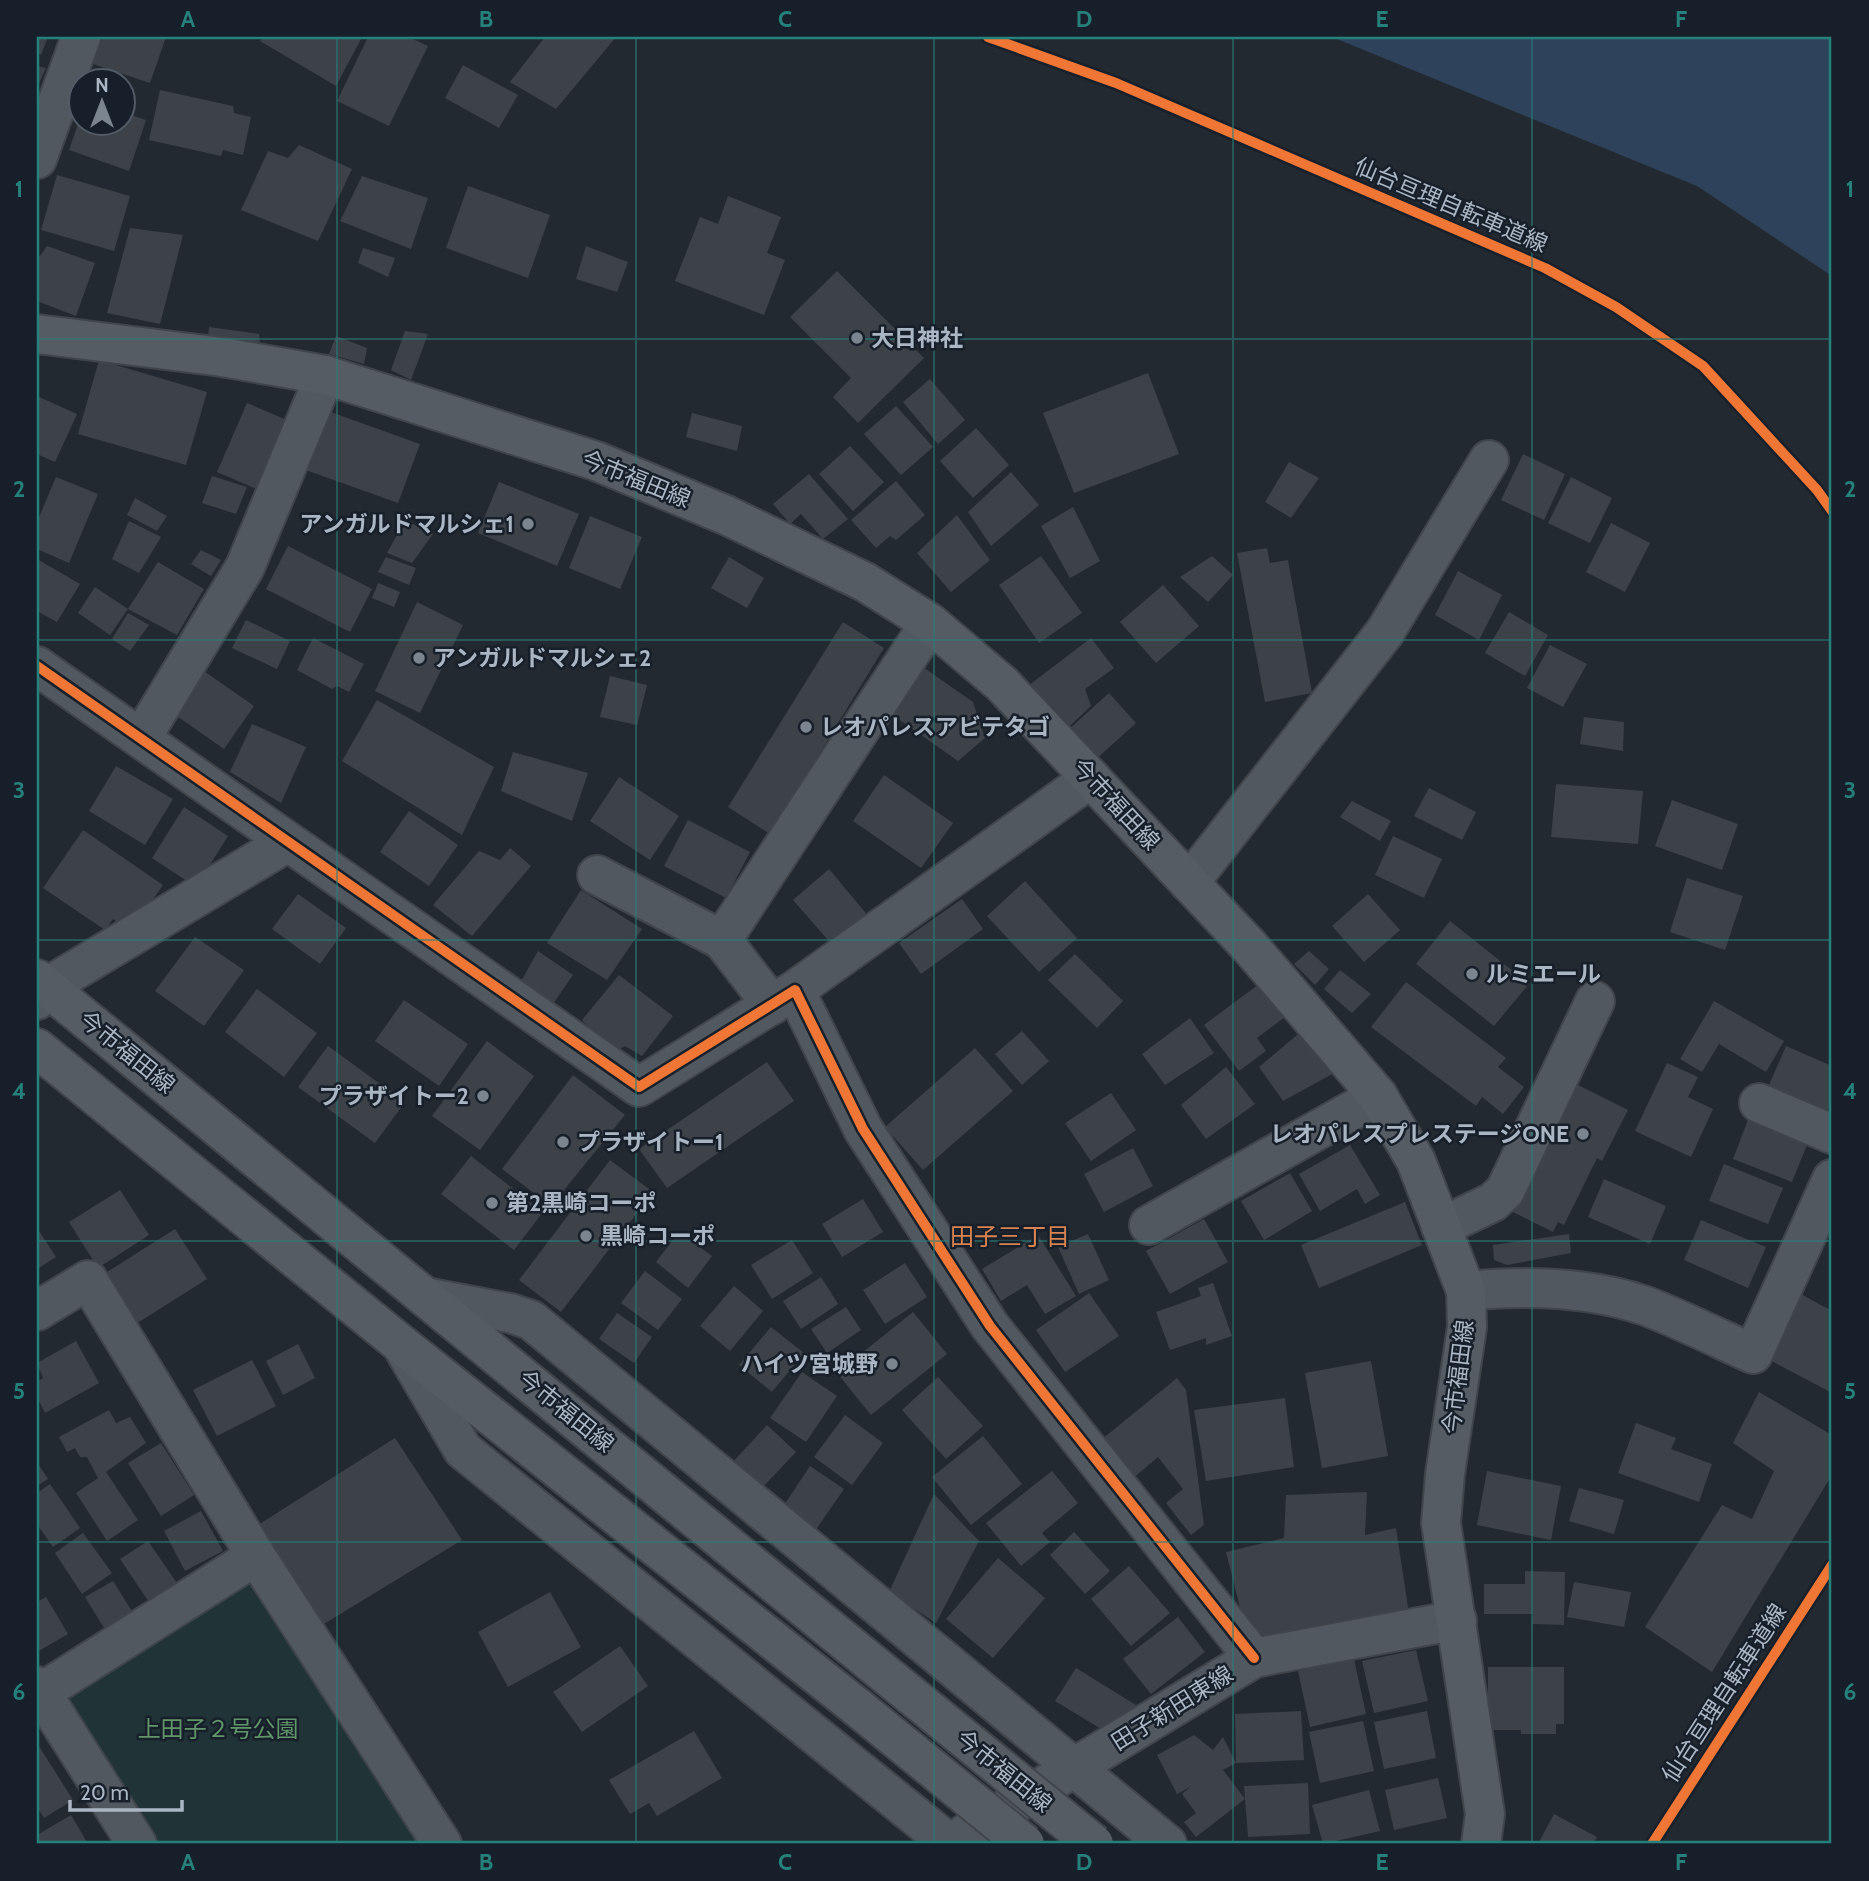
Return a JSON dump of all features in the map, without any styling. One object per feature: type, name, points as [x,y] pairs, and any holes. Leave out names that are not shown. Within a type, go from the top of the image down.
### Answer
[{"type":"main road","name":"今市福田線","points":[[37,334],[222,357],[325,375],[596,461],[728,516],[865,582],[930,623],[1002,684],[1250,947],[1378,1096],[1416,1161],[1466,1291],[1467,1327],[1445,1474],[1441,1523],[1485,1814],[1481,1844]]},
{"type":"main road","name":"今市福田線","points":[[40,988],[425,1297],[1094,1844]]},
{"type":"main road","name":"今市福田線","points":[[37,1048],[402,1345],[1025,1844]]},
{"type":"street","points":[[37,159],[81,37]]},
{"type":"street","points":[[142,737],[245,567],[325,375]]},
{"type":"street","points":[[1189,883],[1385,632],[1489,460]]},
{"type":"street","points":[[722,940],[930,623]]},
{"type":"street","points":[[37,666],[639,1087],[783,998],[1091,778]]},
{"type":"street","points":[[40,988],[288,842]]},
{"type":"street","points":[[597,875],[722,940],[783,998],[863,1129],[990,1326],[1254,1658]]},
{"type":"street","points":[[1441,1227],[1493,1202],[1505,1191],[1595,1001]]},
{"type":"street","points":[[1149,1225],[1378,1096]]},
{"type":"street","points":[[1759,1103],[1832,1134]]},
{"type":"street","points":[[1466,1291],[1517,1286],[1597,1293],[1645,1306],[1753,1354],[1828,1199]]},
{"type":"street","points":[[37,1311],[88,1280],[257,1556],[442,1844]]},
{"type":"street","points":[[425,1297],[510,1313],[531,1320],[1167,1844]]},
{"type":"street","points":[[402,1345],[463,1450],[949,1844]]},
{"type":"street","points":[[137,1844],[38,1691],[257,1556]]},
{"type":"street","name":"田子新田東線","points":[[949,1844],[1254,1658],[1457,1620]]},
{"type":"green space","name":"上田子２号公園","points":[[253,1570],[428,1844],[152,1844],[57,1694]]},
{"type":"water","points":[[1332,37],[1832,37],[1832,276],[1697,186]]},
{"type":"building","points":[[37,37],[48,37],[41,55],[37,53]]},
{"type":"building","points":[[103,37],[166,37],[150,83],[136,78],[136,66],[93,64]]},
{"type":"building","points":[[263,37],[362,37],[336,86],[260,41]]},
{"type":"building","points":[[368,37],[408,37],[428,46],[389,126],[337,101]]},
{"type":"building","points":[[545,37],[616,37],[556,109],[510,82]]},
{"type":"building","points":[[463,65],[518,95],[499,128],[445,98]]},
{"type":"building","points":[[37,66],[46,68],[37,88]]},
{"type":"building","points":[[160,90],[233,106],[234,113],[251,117],[243,155],[223,150],[221,156],[149,140]]},
{"type":"building","points":[[136,117],[146,120],[129,171],[69,150],[74,136],[136,136]]},
{"type":"building","points":[[299,145],[352,169],[318,241],[241,210],[268,151],[288,158]]},
{"type":"building","points":[[57,175],[130,196],[114,251],[41,230]]},
{"type":"building","points":[[362,176],[428,198],[411,249],[340,221]]},
{"type":"building","points":[[468,186],[550,215],[528,278],[446,248]]},
{"type":"building","points":[[728,196],[781,217],[767,253],[785,260],[764,315],[675,281],[700,217],[718,224]]},
{"type":"building","points":[[130,228],[183,235],[160,324],[107,313]]},
{"type":"building","points":[[47,246],[95,263],[76,316],[37,301],[37,255],[40,256]]},
{"type":"building","points":[[586,246],[628,262],[617,292],[576,279]]},
{"type":"building","points":[[363,248],[395,258],[388,277],[358,263]]},
{"type":"building","name":"大日神社","points":[[837,271],[924,358],[858,423],[833,397],[851,378],[790,317]]},
{"type":"building","points":[[209,327],[259,334],[260,346],[208,338]]},
{"type":"building","points":[[405,331],[428,334],[411,380],[391,370]]},
{"type":"building","points":[[336,336],[367,348],[364,364],[329,354]]},
{"type":"building","points":[[99,360],[207,392],[186,465],[78,434]]},
{"type":"building","points":[[1148,373],[1179,454],[1074,493],[1043,413]]},
{"type":"building","points":[[930,379],[965,420],[938,444],[903,402]]},
{"type":"building","points":[[37,396],[77,414],[55,462],[37,454]]},
{"type":"building","points":[[247,403],[289,421],[259,490],[217,472]]},
{"type":"building","points":[[896,406],[933,447],[901,475],[864,434]]},
{"type":"building","points":[[325,410],[420,444],[398,503],[303,469]]},
{"type":"building","points":[[692,413],[742,426],[737,451],[686,437]]},
{"type":"building","points":[[976,428],[1009,465],[973,498],[940,461]]},
{"type":"building","points":[[850,446],[884,482],[853,511],[819,474]]},
{"type":"building","points":[[1523,454],[1565,474],[1544,520],[1501,500]]},
{"type":"building","points":[[1289,462],[1319,478],[1291,518],[1265,502]]},
{"type":"building","points":[[1011,472],[1039,505],[991,546],[968,512]]},
{"type":"building","points":[[809,474],[848,519],[823,539],[801,514],[790,524],[773,504]]},
{"type":"building","points":[[212,476],[247,487],[236,514],[202,503]]},
{"type":"building","points":[[56,477],[98,494],[69,563],[37,549],[37,522]]},
{"type":"building","points":[[1571,477],[1612,498],[1590,543],[1548,523]]},
{"type":"building","points":[[896,481],[925,515],[896,540],[890,536],[876,548],[851,520]]},
{"type":"building","name":"アンガルドマルシェ1","points":[[499,482],[579,514],[557,566],[478,533]]},
{"type":"building","points":[[135,498],[167,516],[157,531],[127,515]]},
{"type":"building","points":[[1073,507],[1100,561],[1070,578],[1041,526]]},
{"type":"building","points":[[957,515],[990,560],[951,592],[917,553]]},
{"type":"building","points":[[590,516],[642,537],[620,589],[569,568]]},
{"type":"building","points":[[405,520],[433,534],[412,563],[387,553]]},
{"type":"building","points":[[129,521],[161,537],[139,573],[112,559]]},
{"type":"building","points":[[1611,523],[1650,543],[1625,592],[1586,572]]},
{"type":"building","points":[[288,546],[372,589],[350,632],[266,589]]},
{"type":"building","points":[[1267,548],[1270,563],[1288,560],[1312,693],[1265,702],[1237,553]]},
{"type":"building","points":[[201,550],[221,560],[211,576],[191,564]]},
{"type":"building","points":[[1041,556],[1082,613],[1039,643],[999,585]]},
{"type":"building","points":[[1212,556],[1233,575],[1208,602],[1180,577]]},
{"type":"building","points":[[386,557],[416,568],[409,585],[378,572]]},
{"type":"building","points":[[729,557],[764,578],[747,608],[711,588]]},
{"type":"building","points":[[37,559],[80,584],[57,622],[37,611]]},
{"type":"building","points":[[158,562],[204,589],[177,635],[128,609]]},
{"type":"building","points":[[1458,571],[1502,595],[1479,640],[1435,615]]},
{"type":"building","points":[[378,583],[400,592],[394,607],[372,598]]},
{"type":"building","points":[[1163,585],[1199,626],[1156,663],[1120,622]]},
{"type":"building","points":[[95,587],[128,609],[110,635],[78,613]]},
{"type":"building","name":"アンガルドマルシェ2","points":[[417,602],[463,625],[420,713],[375,691]]},
{"type":"building","points":[[1509,612],[1548,635],[1525,676],[1485,653]]},
{"type":"building","points":[[128,613],[149,625],[130,651],[112,639]]},
{"type":"building","points":[[246,620],[290,641],[277,669],[232,648]]},
{"type":"building","name":"レオパレスアビテタゴ","points":[[843,622],[884,648],[770,834],[728,807]]},
{"type":"building","points":[[313,638],[364,664],[349,692],[337,686],[332,689],[297,670]]},
{"type":"building","points":[[1091,638],[1114,668],[1085,689],[1091,706],[1058,737],[1020,692]]},
{"type":"building","points":[[1550,645],[1587,664],[1563,707],[1527,688]]},
{"type":"building","points":[[920,665],[973,702],[985,738],[958,761],[887,711]]},
{"type":"building","points":[[204,671],[254,706],[224,749],[174,714]]},
{"type":"building","points":[[610,676],[647,685],[637,725],[600,717]]},
{"type":"building","points":[[1109,693],[1136,723],[1094,761],[1067,731]]},
{"type":"building","points":[[377,700],[494,767],[462,835],[342,761]]},
{"type":"building","points":[[1584,717],[1624,722],[1623,751],[1580,744]]},
{"type":"building","points":[[252,724],[306,747],[281,803],[230,772]]},
{"type":"building","points":[[513,752],[588,773],[572,821],[501,791]]},
{"type":"building","points":[[116,766],[173,799],[145,845],[89,811]]},
{"type":"building","points":[[884,775],[953,823],[921,868],[853,821]]},
{"type":"building","points":[[619,777],[679,816],[650,860],[590,821]]},
{"type":"building","points":[[1556,784],[1643,791],[1638,844],[1551,837]]},
{"type":"building","points":[[1429,788],[1476,812],[1462,840],[1414,816]]},
{"type":"building","points":[[1672,800],[1738,824],[1722,870],[1655,846]]},
{"type":"building","points":[[1352,801],[1391,821],[1380,841],[1340,817]]},
{"type":"building","points":[[184,807],[228,836],[196,887],[152,858]]},
{"type":"building","points":[[409,811],[458,845],[429,886],[380,852]]},
{"type":"building","points":[[688,820],[750,852],[726,898],[664,866]]},
{"type":"building","points":[[83,830],[163,885],[131,931],[113,919],[105,930],[43,888]]},
{"type":"building","points":[[1393,836],[1442,859],[1424,898],[1375,875]]},
{"type":"building","points":[[510,848],[531,866],[472,936],[433,905],[479,851],[500,860]]},
{"type":"building","points":[[829,869],[870,918],[835,948],[793,900]]},
{"type":"building","points":[[1687,878],[1743,896],[1725,950],[1670,932]]},
{"type":"building","points":[[1025,881],[1077,938],[1039,972],[987,916]]},
{"type":"building","points":[[581,890],[642,929],[607,980],[547,943]]},
{"type":"building","points":[[298,894],[346,928],[320,964],[272,929]]},
{"type":"building","points":[[1368,894],[1400,930],[1364,962],[1332,926]]},
{"type":"building","points":[[962,899],[983,929],[921,974],[899,943]]},
{"type":"building","name":"ルミエール","points":[[1450,921],[1529,984],[1494,1026],[1416,964]]},
{"type":"building","points":[[195,937],[244,970],[204,1026],[155,991]]},
{"type":"building","points":[[538,951],[573,975],[550,1008],[519,985]]},
{"type":"building","points":[[1309,951],[1329,969],[1315,985],[1294,964]]},
{"type":"building","points":[[1075,954],[1123,1001],[1097,1028],[1048,980]]},
{"type":"building","points":[[1340,970],[1371,994],[1352,1013],[1324,989]]},
{"type":"building","points":[[619,975],[673,1016],[642,1056],[625,1046],[614,1053],[582,1020]]},
{"type":"building","points":[[1406,982],[1506,1058],[1498,1067],[1524,1087],[1503,1114],[1482,1097],[1476,1106],[1371,1027]]},
{"type":"building","points":[[1259,984],[1285,1017],[1257,1038],[1266,1051],[1239,1071],[1204,1025]]},
{"type":"building","points":[[257,989],[317,1033],[284,1077],[225,1032]]},
{"type":"building","points":[[404,1000],[468,1044],[439,1086],[375,1041]]},
{"type":"building","points":[[1714,1001],[1784,1041],[1766,1072],[1719,1044],[1702,1072],[1680,1059]]},
{"type":"building","points":[[1190,1018],[1214,1053],[1165,1085],[1142,1054]]},
{"type":"building","points":[[1304,1029],[1336,1072],[1283,1101],[1259,1067]]},
{"type":"building","points":[[1022,1031],[1049,1061],[1022,1085],[995,1054]]},
{"type":"building","name":"プラザイトー2","points":[[487,1041],[534,1076],[480,1150],[432,1116]]},
{"type":"building","points":[[328,1046],[405,1102],[375,1143],[298,1087]]},
{"type":"building","points":[[1786,1046],[1832,1066],[1832,1101],[1825,1117],[1766,1092]]},
{"type":"building","points":[[975,1048],[1013,1091],[923,1170],[885,1127]]},
{"type":"building","points":[[767,1062],[794,1101],[667,1188],[639,1149]]},
{"type":"building","points":[[1667,1063],[1698,1077],[1688,1097],[1713,1109],[1691,1157],[1635,1131]]},
{"type":"building","points":[[1226,1067],[1255,1104],[1206,1139],[1181,1105]]},
{"type":"building","name":"プラザイトー1","points":[[573,1075],[625,1115],[551,1206],[502,1169]]},
{"type":"building","name":"レオパレスプレステージONE","points":[[1576,1084],[1628,1110],[1602,1161],[1597,1158],[1564,1225],[1558,1222],[1553,1232],[1511,1211]]},
{"type":"building","points":[[1111,1093],[1136,1130],[1091,1161],[1065,1123]]},
{"type":"building","points":[[1749,1117],[1809,1140],[1792,1182],[1733,1159]]},
{"type":"building","points":[[1350,1145],[1380,1195],[1365,1204],[1357,1189],[1320,1211],[1299,1174]]},
{"type":"building","points":[[1133,1148],[1153,1186],[1104,1212],[1084,1174]]},
{"type":"building","name":"第2黒崎コーポ","points":[[471,1156],[543,1212],[514,1250],[441,1194]]},
{"type":"building","name":"黒崎コーポ","points":[[610,1160],[653,1192],[561,1312],[519,1280]]},
{"type":"building","points":[[1724,1164],[1783,1188],[1768,1224],[1709,1201]]},
{"type":"building","points":[[1290,1173],[1312,1211],[1264,1240],[1241,1201]]},
{"type":"building","points":[[1604,1179],[1666,1206],[1650,1244],[1588,1217]]},
{"type":"building","points":[[120,1190],[149,1235],[98,1268],[69,1222]]},
{"type":"building","points":[[863,1199],[883,1232],[842,1257],[822,1224]]},
{"type":"building","points":[[1405,1202],[1422,1245],[1319,1288],[1301,1245]]},
{"type":"building","points":[[1204,1219],[1228,1262],[1170,1294],[1146,1251]]},
{"type":"building","points":[[1701,1220],[1766,1247],[1748,1288],[1684,1260]]},
{"type":"building","points":[[37,1228],[56,1257],[37,1269]]},
{"type":"building","points":[[175,1229],[207,1279],[136,1324],[104,1274]]},
{"type":"building","points":[[679,1232],[712,1256],[688,1288],[656,1262]]},
{"type":"building","points":[[1088,1234],[1109,1280],[1079,1294],[1058,1247]]},
{"type":"building","points":[[1569,1234],[1571,1253],[1507,1265],[1494,1260],[1493,1245]]},
{"type":"building","points":[[1038,1235],[1076,1296],[1045,1314],[1027,1285],[1001,1301],[982,1269]]},
{"type":"building","points":[[792,1240],[813,1273],[772,1299],[751,1265]]},
{"type":"building","points":[[905,1263],[927,1297],[885,1324],[863,1290]]},
{"type":"building","points":[[645,1271],[682,1299],[658,1330],[621,1303]]},
{"type":"building","points":[[821,1277],[838,1304],[801,1329],[783,1301]]},
{"type":"building","points":[[1213,1283],[1232,1336],[1206,1345],[1206,1338],[1170,1350],[1156,1312],[1201,1296],[1198,1288]]},
{"type":"building","points":[[734,1286],[763,1311],[730,1351],[700,1326]]},
{"type":"building","points":[[1089,1293],[1119,1336],[1065,1372],[1036,1330]]},
{"type":"building","points":[[1799,1293],[1832,1311],[1832,1393],[1764,1357]]},
{"type":"building","points":[[846,1307],[861,1330],[827,1353],[811,1329]]},
{"type":"building","name":"ハイツ宮城野","points":[[913,1312],[947,1354],[871,1415],[837,1373]]},
{"type":"building","points":[[617,1313],[652,1337],[634,1363],[599,1339]]},
{"type":"building","points":[[771,1327],[804,1353],[772,1392],[739,1365]]},
{"type":"building","points":[[76,1341],[99,1383],[45,1413],[37,1397],[37,1382],[43,1378],[37,1363]]},
{"type":"building","points":[[298,1344],[315,1378],[283,1395],[266,1361]]},
{"type":"building","points":[[252,1360],[276,1406],[217,1436],[193,1390]]},
{"type":"building","points":[[1371,1361],[1388,1456],[1322,1468],[1305,1373]]},
{"type":"building","points":[[802,1372],[837,1396],[806,1442],[770,1418]]},
{"type":"building","points":[[938,1377],[983,1426],[946,1459],[902,1410]]},
{"type":"building","points":[[1177,1378],[1186,1390],[1204,1525],[1191,1535],[1166,1503],[1183,1489],[1158,1457],[1132,1479],[1101,1440]]},
{"type":"building","points":[[1759,1392],[1832,1435],[1832,1475],[1712,1672],[1645,1627],[1722,1505],[1752,1519],[1774,1471],[1733,1443]]},
{"type":"building","points":[[1285,1398],[1294,1467],[1206,1481],[1194,1410]]},
{"type":"building","points":[[109,1410],[116,1423],[130,1417],[146,1443],[106,1472],[138,1520],[107,1541],[76,1493],[98,1478],[87,1457],[80,1457],[75,1448],[67,1452],[59,1437]]},
{"type":"building","points":[[845,1415],[883,1443],[852,1485],[814,1457]]},
{"type":"building","points":[[1636,1423],[1676,1438],[1671,1449],[1712,1464],[1699,1502],[1618,1473]]},
{"type":"building","points":[[767,1425],[796,1452],[760,1490],[731,1464]]},
{"type":"building","points":[[983,1436],[1022,1484],[971,1525],[932,1477]]},
{"type":"building","points":[[395,1438],[462,1540],[319,1627],[258,1525]]},
{"type":"building","points":[[161,1443],[194,1495],[161,1516],[128,1463]]},
{"type":"building","points":[[37,1462],[48,1479],[37,1486]]},
{"type":"building","points":[[810,1466],[844,1489],[815,1531],[782,1508]]},
{"type":"building","points":[[1052,1471],[1078,1503],[1042,1533],[1050,1542],[1021,1566],[986,1523]]},
{"type":"building","points":[[1487,1471],[1561,1486],[1551,1540],[1477,1525]]},
{"type":"building","points":[[50,1484],[80,1528],[53,1547],[37,1524],[37,1493]]},
{"type":"building","points":[[1579,1488],[1624,1500],[1614,1534],[1569,1521]]},
{"type":"building","points":[[1367,1492],[1365,1535],[1396,1528],[1409,1614],[1250,1647],[1226,1552],[1284,1538],[1286,1495]]},
{"type":"building","points":[[934,1494],[979,1541],[936,1623],[889,1592]]},
{"type":"building","points":[[201,1511],[223,1551],[185,1571],[164,1531]]},
{"type":"building","points":[[1074,1532],[1110,1571],[1085,1594],[1050,1555]]},
{"type":"building","points":[[83,1533],[112,1573],[82,1594],[55,1553]]},
{"type":"building","points":[[148,1541],[181,1589],[153,1608],[120,1559]]},
{"type":"building","points":[[998,1558],[1045,1598],[993,1658],[946,1619]]},
{"type":"building","points":[[1129,1566],[1170,1613],[1131,1646],[1091,1599]]},
{"type":"building","points":[[1525,1571],[1565,1572],[1564,1625],[1532,1624],[1533,1614],[1484,1614],[1484,1584],[1525,1584]]},
{"type":"building","points":[[113,1581],[140,1624],[112,1641],[85,1597]]},
{"type":"building","points":[[1574,1582],[1631,1592],[1624,1627],[1567,1617]]},
{"type":"building","points":[[550,1592],[581,1647],[508,1687],[478,1632]]},
{"type":"building","points":[[46,1597],[68,1634],[37,1652],[37,1602]]},
{"type":"building","points":[[1178,1617],[1205,1652],[1151,1694],[1123,1659]]},
{"type":"building","points":[[620,1646],[648,1686],[582,1732],[553,1692]]},
{"type":"building","points":[[1416,1650],[1428,1701],[1374,1713],[1362,1661]]},
{"type":"building","points":[[1354,1659],[1366,1714],[1310,1727],[1298,1671]]},
{"type":"building","points":[[1488,1667],[1564,1667],[1564,1724],[1556,1724],[1556,1734],[1488,1730]]},
{"type":"building","points":[[1076,1668],[1136,1705],[1116,1738],[1055,1701]]},
{"type":"building","points":[[1301,1711],[1304,1760],[1236,1763],[1235,1714]]},
{"type":"building","points":[[1427,1711],[1436,1758],[1384,1769],[1374,1722]]},
{"type":"building","points":[[1363,1721],[1374,1771],[1320,1783],[1309,1732]]},
{"type":"building","points":[[694,1731],[722,1778],[657,1816],[649,1803],[630,1814],[609,1780]]},
{"type":"building","points":[[1194,1735],[1213,1750],[1223,1737],[1236,1763],[1223,1770],[1245,1799],[1196,1837],[1184,1822],[1196,1813],[1182,1794],[1190,1787],[1177,1794],[1157,1755]]},
{"type":"building","points":[[37,1743],[73,1800],[44,1818],[37,1807]]},
{"type":"building","points":[[1438,1778],[1447,1818],[1394,1830],[1385,1790]]},
{"type":"building","points":[[1308,1783],[1310,1834],[1248,1837],[1244,1786]]},
{"type":"building","points":[[1369,1790],[1380,1831],[1323,1844],[1312,1805]]},
{"type":"building","points":[[1554,1814],[1597,1837],[1593,1844],[1538,1844]]},
{"type":"building","points":[[71,1815],[88,1844],[37,1844],[37,1835]]},
{"type":"cycle path","name":"仙台亘理自転車道線","points":[[988,37],[1116,83],[1545,268],[1616,307],[1703,366],[1817,490],[1832,511]]},
{"type":"cycle path","points":[[37,666],[639,1087],[795,990],[863,1129],[990,1326],[1254,1658]]},
{"type":"cycle path","name":"仙台亘理自転車道線","points":[[1652,1844],[1832,1565]]},
{"type":"place","name":"大日神社","points":[[857,338]]},
{"type":"place","name":"アンガルドマルシェ1","points":[[528,524]]},
{"type":"place","name":"アンガルドマルシェ2","points":[[419,658]]},
{"type":"place","name":"レオパレスアビテタゴ","points":[[806,727]]},
{"type":"place","name":"ルミエール","points":[[1472,974]]},
{"type":"place","name":"プラザイトー2","points":[[483,1096]]},
{"type":"place","name":"レオパレスプレステージONE","points":[[1583,1134]]},
{"type":"place","name":"プラザイトー1","points":[[563,1142]]},
{"type":"place","name":"第2黒崎コーポ","points":[[492,1203]]},
{"type":"place","name":"黒崎コーポ","points":[[586,1236]]},
{"type":"place","name":"ハイツ宮城野","points":[[892,1364]]},
{"type":"district","name":"田子三丁目","points":[[1010,1236]]}]
